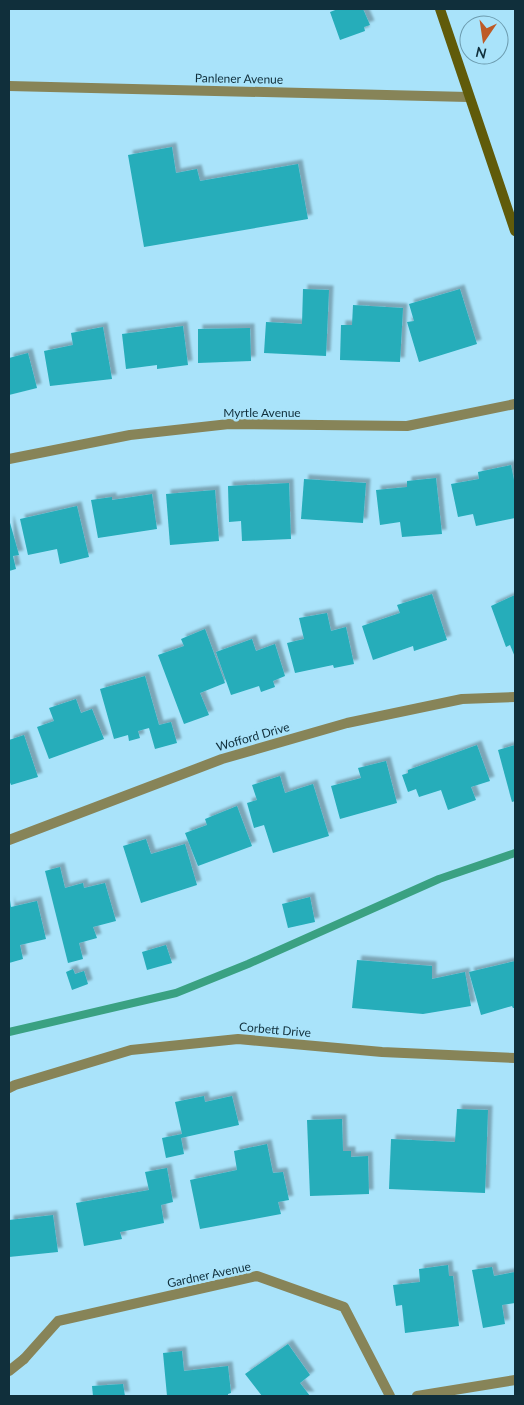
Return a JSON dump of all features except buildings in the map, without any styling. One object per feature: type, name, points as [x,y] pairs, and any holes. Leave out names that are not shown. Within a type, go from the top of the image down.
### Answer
[{"type":"street","points":[[440,9],[468,97],[515,231]]},
{"type":"street","name":"Panlener Avenue","points":[[9,86],[468,97]]},
{"type":"street","name":"Myrtle Avenue","points":[[9,459],[140,434],[229,424],[407,426],[515,404]]},
{"type":"street","name":"Wofford Drive","points":[[9,840],[222,758],[337,726],[462,699],[515,697]]},
{"type":"street","name":"Corbett Drive","points":[[9,1088],[131,1050],[238,1039],[382,1052],[515,1058]]},
{"type":"street","name":"Gardner Avenue","points":[[9,1371],[24,1359],[58,1322],[257,1276],[344,1307],[390,1396]]},
{"type":"street","points":[[417,1396],[515,1380]]},
{"type":"waterway","points":[[9,1032],[176,993],[248,964],[439,879],[515,853]]}]
